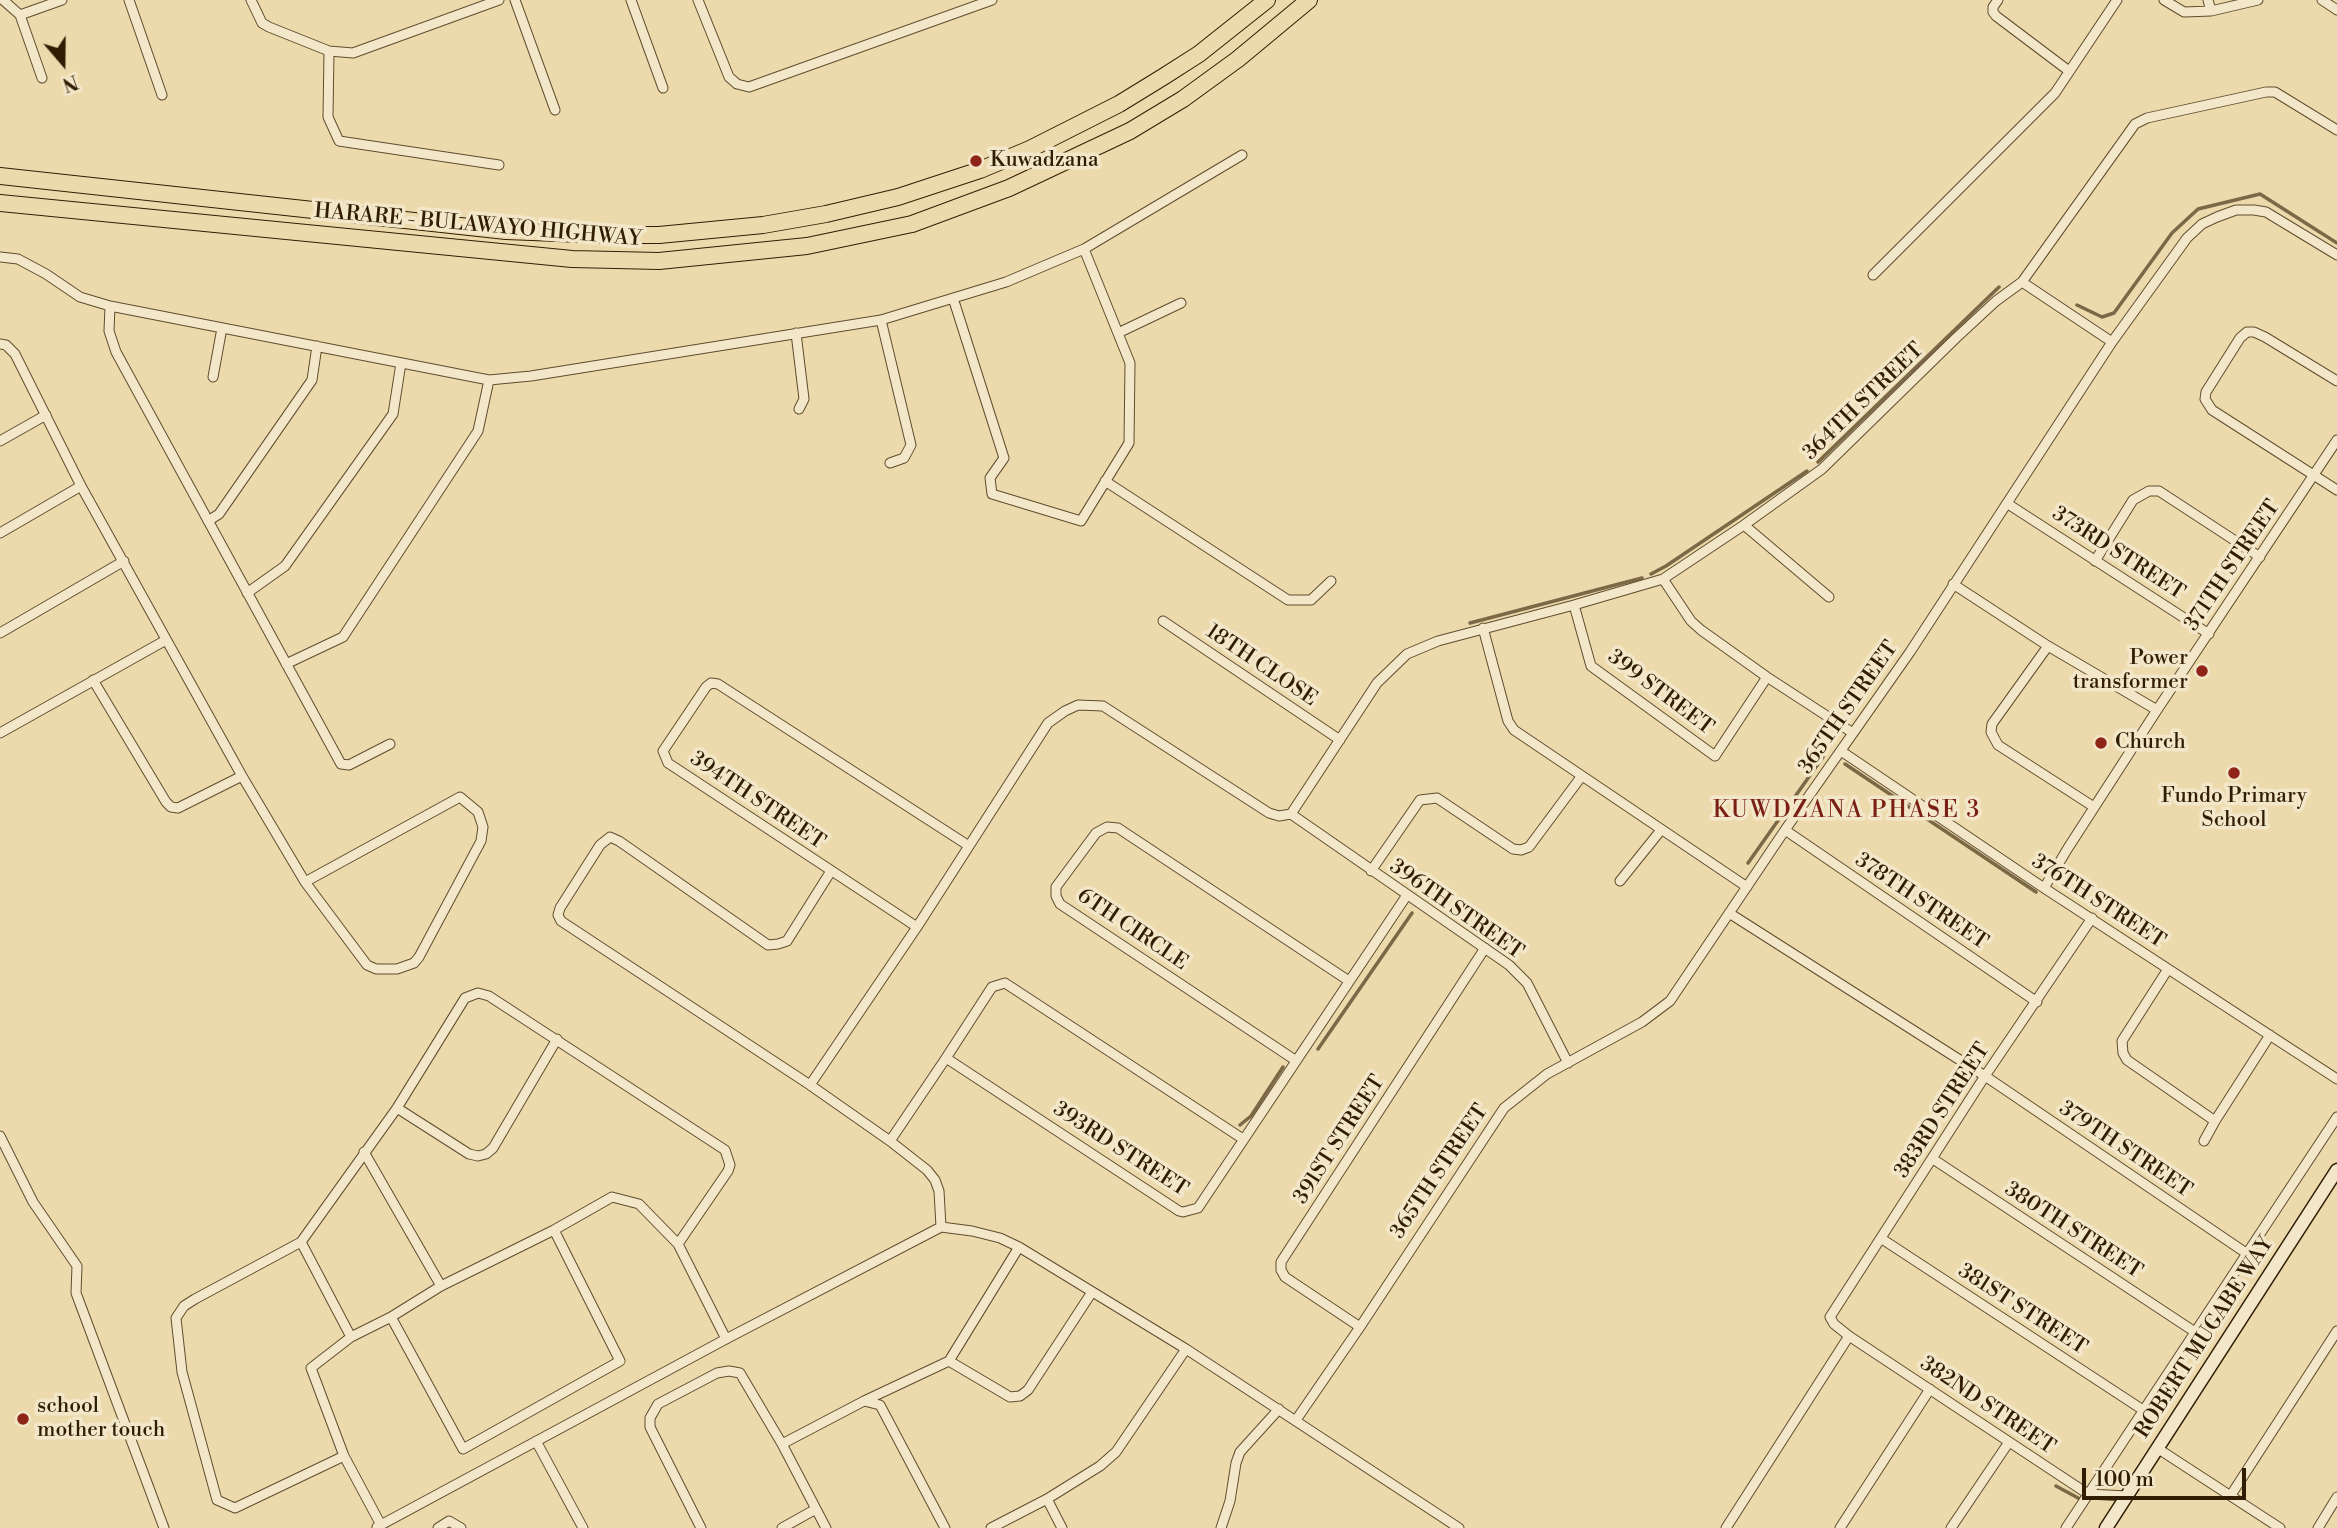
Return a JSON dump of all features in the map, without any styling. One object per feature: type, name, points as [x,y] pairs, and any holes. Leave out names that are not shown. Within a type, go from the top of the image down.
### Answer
[{"type":"highway","name":"HARARE - BULAWAYO HIGHWAY","points":[[0,176],[506,231],[659,235],[762,225],[826,214],[898,197],[980,170],[1030,149],[1119,104],[1163,77],[1209,47],[1267,0]]},
{"type":"highway","name":"HARARE - BULAWAYO HIGHWAY","points":[[0,203],[572,259],[659,261],[807,246],[912,224],[1009,188],[1130,131],[1182,99],[1238,59],[1309,0]]},
{"type":"street","points":[[3,0],[20,15],[42,78]]},
{"type":"street","points":[[20,15],[62,0]]},
{"type":"street","points":[[129,0],[162,95]]},
{"type":"street","points":[[251,0],[262,23],[329,51],[356,52],[476,4],[499,0]]},
{"type":"street","points":[[515,0],[555,110]]},
{"type":"street","points":[[631,0],[663,88]]},
{"type":"street","points":[[698,0],[729,77],[737,84],[749,87],[992,0]]},
{"type":"street","points":[[1998,0],[1993,7],[1996,16],[2069,72]]},
{"type":"street","points":[[1874,275],[2055,93],[2118,0]]},
{"type":"street","points":[[2164,0],[2184,12],[2211,11],[2258,0]]},
{"type":"street","points":[[2208,0],[2211,11]]},
{"type":"street","points":[[2322,0],[2337,10]]},
{"type":"street","points":[[329,51],[328,117],[339,141],[499,164]]},
{"type":"street","name":"364TH STREET","points":[[1291,814],[1377,683],[1407,654],[1437,641],[1663,579],[1829,464],[1956,338],[1996,301],[2022,282],[2131,127],[2140,121],[2276,92],[2337,130]]},
{"type":"street","points":[[0,257],[18,259],[80,297],[110,306],[489,380],[531,376],[881,320],[1006,282],[1084,248],[1242,155]]},
{"type":"street","name":"365TH STREET","points":[[1296,1420],[1504,1108],[1524,1090],[1642,1022],[1670,1001],[1785,830],[1910,652],[2112,342],[2187,237],[2202,224],[2236,210],[2266,212],[2337,255]]},
{"type":"street","points":[[953,298],[1004,458],[990,478],[992,494],[1081,520],[1129,443],[1130,363],[1084,248]]},
{"type":"street","points":[[2022,282],[2112,342]]},
{"type":"street","points":[[1118,333],[1181,303]]},
{"type":"street","points":[[110,306],[109,331],[116,352],[341,764],[349,765],[390,744]]},
{"type":"street","points":[[881,320],[911,445],[904,458],[890,463]]},
{"type":"street","points":[[213,377],[222,328]]},
{"type":"street","points":[[2337,381],[2254,331],[2247,332],[2240,338],[2206,393],[2207,405],[2212,410],[2337,490]]},
{"type":"street","points":[[796,333],[804,399],[799,409]]},
{"type":"street","points":[[0,344],[6,345],[15,354],[81,486],[242,776],[305,882],[367,965],[387,970],[407,967],[419,957],[481,841],[483,827],[478,812],[460,797],[305,882]]},
{"type":"street","points":[[208,521],[219,514],[312,380],[317,346]]},
{"type":"street","points":[[247,593],[285,566],[393,414],[401,363]]},
{"type":"street","points":[[286,664],[343,637],[478,431],[489,380]]},
{"type":"street","points":[[0,441],[46,415]]},
{"type":"street","name":"371TH STREET","points":[[2044,888],[2157,710],[2337,440]]},
{"type":"street","points":[[1105,481],[1288,600],[1311,600],[1331,581]]},
{"type":"street","points":[[0,533],[81,486]]},
{"type":"street","points":[[2095,561],[2133,500],[2149,491],[2159,492],[2260,557]]},
{"type":"street","name":"373RD STREET","points":[[2007,504],[2208,634]]},
{"type":"street","points":[[1744,525],[1829,597]]},
{"type":"street","points":[[0,634],[124,561]]},
{"type":"street","points":[[1663,579],[1691,621],[1767,677],[1853,733]]},
{"type":"street","points":[[1953,584],[2048,646],[2157,710]]},
{"type":"street","name":"399 STREET","points":[[1574,605],[1591,666],[1715,756],[1767,677]]},
{"type":"street","name":"18TH CLOSE","points":[[1163,621],[1340,740]]},
{"type":"street","points":[[1483,628],[1511,726],[1581,777],[1747,887]]},
{"type":"street","points":[[0,733],[166,640]]},
{"type":"street","points":[[2048,646],[1992,724],[1993,738],[1998,745],[2094,807]]},
{"type":"street","points":[[93,681],[171,807],[177,808],[242,776]]},
{"type":"street","name":"394TH STREET","points":[[917,927],[668,763],[663,751],[706,687],[711,683],[718,684],[969,846]]},
{"type":"street","points":[[810,1085],[917,927],[1048,723],[1065,711],[1078,705],[1103,706],[1269,813],[1279,816],[1291,814]]},
{"type":"street","name":"376TH STREET","points":[[1841,751],[2044,888],[2337,1079]]},
{"type":"street","points":[[1371,871],[1420,800],[1437,798],[1513,849],[1521,850],[1529,847],[1581,777]]},
{"type":"street","name":"396TH STREET","points":[[1291,814],[1509,965],[1527,983],[1568,1063]]},
{"type":"street","name":"6TH CIRCLE","points":[[1295,1060],[1060,904],[1056,887],[1096,833],[1107,827],[1118,828],[1349,981]]},
{"type":"street","points":[[1620,881],[1661,830]]},
{"type":"street","name":"378TH STREET","points":[[1785,830],[2037,1002]]},
{"type":"street","points":[[831,871],[787,941],[768,944],[610,837],[600,845],[558,915],[561,921],[810,1085],[927,1170],[939,1191],[941,1227]]},
{"type":"street","name":"393RD STREET","points":[[946,1058],[1179,1212],[1189,1212],[1198,1208],[1407,895]]},
{"type":"street","name":"379TH STREET","points":[[1729,914],[1985,1076],[2246,1253]]},
{"type":"street","name":"383RD STREET","points":[[1834,1324],[1830,1317],[1831,1312],[1882,1239],[1985,1076],[2092,918]]},
{"type":"street","name":"391ST STREET","points":[[1360,1327],[1285,1277],[1281,1262],[1485,948]]},
{"type":"street","points":[[2168,969],[2122,1041],[2123,1053],[2127,1060],[2215,1121]]},
{"type":"street","points":[[890,1141],[992,988],[1005,983],[1243,1139]]},
{"type":"street","points":[[344,1456],[235,1508],[217,1500],[181,1371],[176,1318],[180,1310],[195,1299],[302,1242],[397,1108],[465,998],[471,994],[489,996],[725,1150],[730,1165],[728,1171],[678,1244]]},
{"type":"street","points":[[2204,1141],[2270,1035]]},
{"type":"street","points":[[397,1108],[468,1154],[478,1156],[486,1153],[493,1148],[557,1039]]},
{"type":"street","points":[[2066,1528],[2337,1117]]},
{"type":"street","points":[[0,1136],[33,1202],[77,1266],[76,1293],[164,1528]]},
{"type":"street","points":[[364,1152],[441,1286]]},
{"type":"street","name":"380TH STREET","points":[[1933,1159],[2195,1332]]},
{"type":"street","name":"ROBERT MUGABE WAY","points":[[2106,1528],[2337,1170]]},
{"type":"street","points":[[726,1339],[678,1244],[639,1204],[612,1197],[554,1230],[441,1286],[391,1317],[351,1337],[311,1368],[344,1456],[379,1527],[726,1339],[941,1227],[972,1231],[1000,1238],[1019,1247],[1186,1349],[1459,1528]]},
{"type":"street","points":[[391,1317],[463,1449],[620,1361],[554,1230]]},
{"type":"street","name":"381ST STREET","points":[[1882,1239],[2143,1410]]},
{"type":"street","points":[[302,1242],[351,1337]]},
{"type":"street","points":[[782,1444],[949,1361],[1019,1247]]},
{"type":"street","points":[[949,1361],[1010,1397],[1020,1396],[1028,1390],[1092,1292]]},
{"type":"street","name":"382ND STREET","points":[[1834,1324],[2088,1494]]},
{"type":"street","points":[[2231,1495],[2337,1331]]},
{"type":"street","points":[[1726,1528],[1849,1336]]},
{"type":"street","points":[[991,1528],[1047,1499],[1100,1466],[1116,1452],[1186,1349]]},
{"type":"street","points":[[701,1528],[650,1427],[650,1418],[658,1404],[717,1373],[735,1371],[740,1373],[782,1444],[826,1528]]},
{"type":"street","points":[[1840,1528],[1930,1389]]},
{"type":"street","points":[[864,1401],[873,1401],[880,1405],[945,1528]]},
{"type":"street","points":[[1221,1528],[1230,1501],[1240,1452],[1279,1409]]},
{"type":"street","points":[[536,1441],[583,1528]]},
{"type":"street","points":[[1951,1528],[2009,1441]]},
{"type":"street","points":[[2157,1448],[2280,1528]]},
{"type":"street","points":[[2088,1494],[2127,1496]]},
{"type":"street","points":[[2318,1528],[2337,1497]]},
{"type":"street","points":[[1047,1499],[1062,1528]]},
{"type":"street","points":[[782,1528],[816,1509]]},
{"type":"street","points":[[438,1528],[449,1521],[461,1528]]},
{"type":"waterway","points":[[2077,305],[2102,317],[2114,313],[2172,233],[2198,209],[2260,194],[2337,243]]},
{"type":"waterway","points":[[1818,462],[1999,287]]},
{"type":"waterway","points":[[1651,574],[1807,471]]},
{"type":"waterway","points":[[1470,623],[1642,578]]},
{"type":"waterway","points":[[1748,863],[1823,757]]},
{"type":"waterway","points":[[1845,764],[2036,892]]},
{"type":"waterway","points":[[1318,1049],[1412,913]]},
{"type":"waterway","points":[[1240,1125],[1251,1116],[1283,1067]]},
{"type":"waterway","points":[[2056,1486],[2080,1499]]},
{"type":"place","name":"Kuwadzana","points":[[976,161]]},
{"type":"place","name":"Power transformer","points":[[2202,671]]},
{"type":"place","name":"Church","points":[[2101,743]]},
{"type":"place","name":"Fundo Primary School","points":[[2234,773]]},
{"type":"place","name":"school mother touch","points":[[23,1419]]},
{"type":"district","name":"KUWDZANA PHASE 3","points":[[1847,811]]}]
